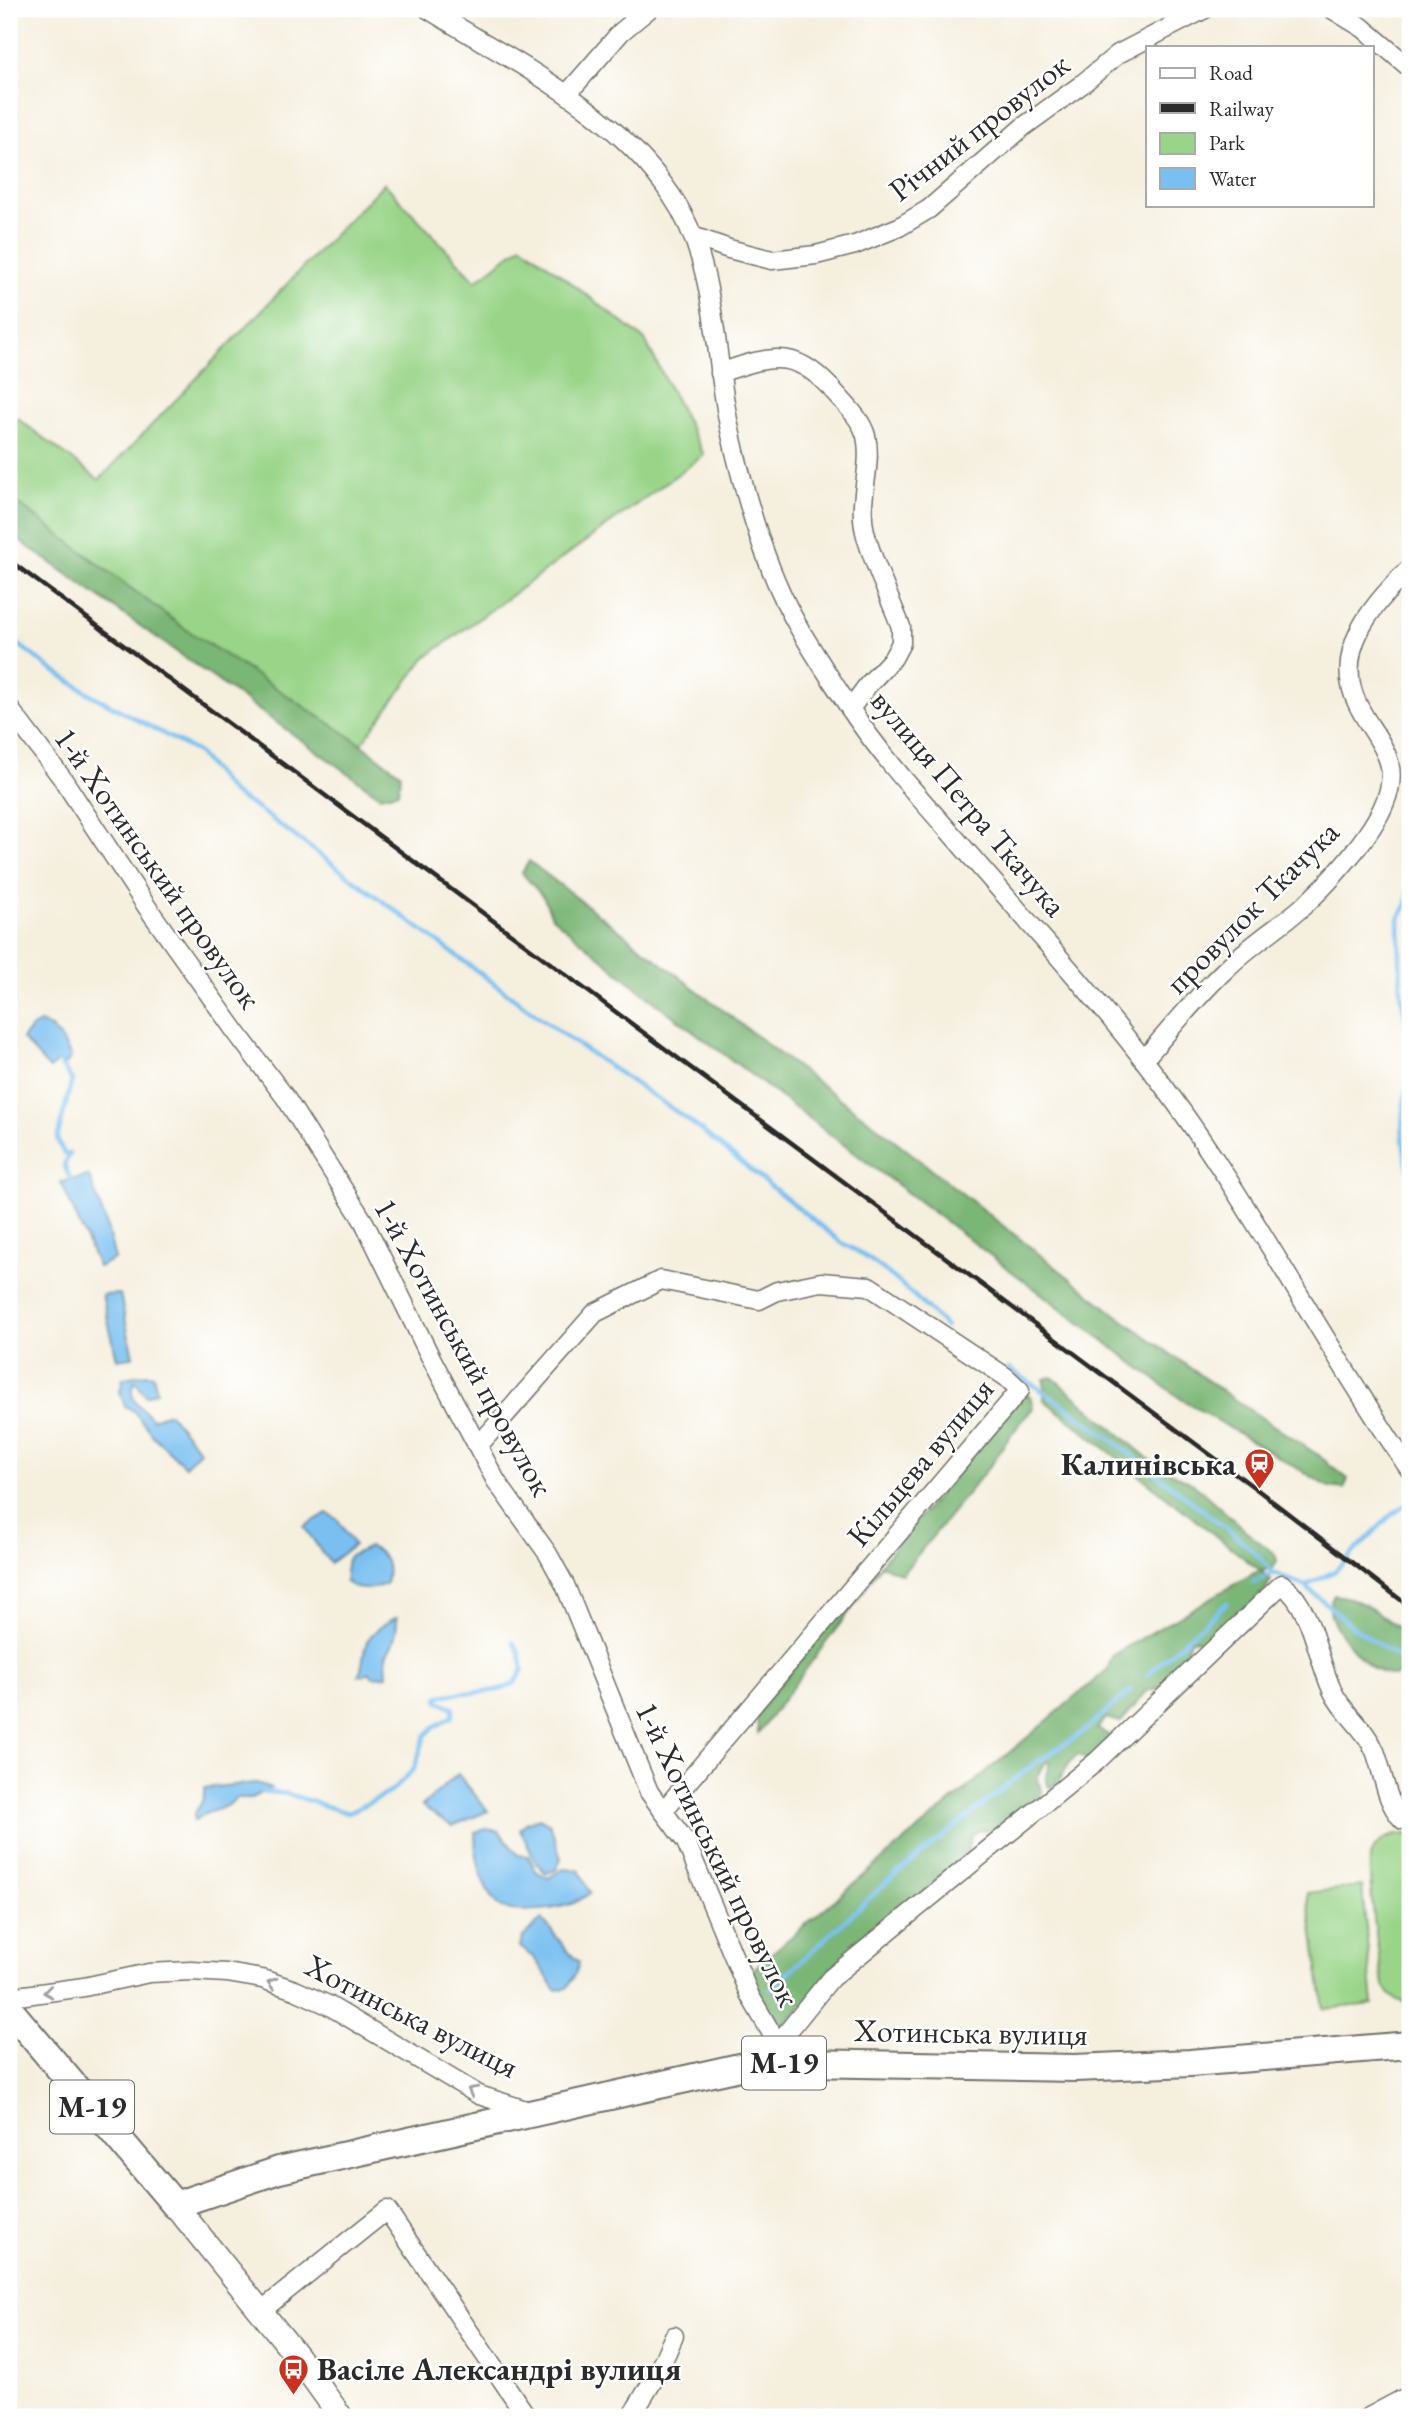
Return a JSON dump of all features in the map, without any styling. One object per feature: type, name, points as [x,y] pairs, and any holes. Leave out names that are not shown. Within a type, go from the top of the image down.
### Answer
[{"type":"highway","name":"М-19","points":[[9,2009],[175,2205]]},
{"type":"highway","name":"Хотинська вулиця","points":[[175,2205],[279,2170],[744,2066],[778,2063],[1075,2068],[1190,2063],[1410,2045]]},
{"type":"main road","points":[[175,2205],[297,2356],[341,2417]]},
{"type":"street","name":"вулиця Петра Ткачука","points":[[428,9],[568,93],[624,139],[671,193],[695,237],[704,270],[730,429],[757,531],[793,617],[850,709],[896,771],[1144,1059],[1218,1163],[1410,1470]]},
{"type":"street","points":[[568,93],[621,32],[649,9]]},
{"type":"street","name":"Річний провулок","points":[[695,237],[772,260],[816,255],[900,228],[929,209],[1023,127],[1118,54],[1205,9]]},
{"type":"street","points":[[1343,12],[1410,68]]},
{"type":"street","points":[[720,373],[754,361],[782,359],[806,365],[826,382],[855,415],[866,435],[865,531],[901,627],[901,643],[893,658],[850,709]]},
{"type":"street","name":"провулок Ткачука","points":[[1144,1059],[1226,968],[1303,907],[1356,850],[1378,819],[1387,799],[1392,773],[1388,756],[1358,706],[1351,685],[1348,662],[1361,626],[1410,568]]},
{"type":"street","name":"1-й Хотинський провулок","points":[[9,708],[62,778],[147,907],[299,1119],[364,1222],[496,1481],[548,1554],[565,1585],[649,1792],[686,1842],[750,1997],[772,2034],[778,2063]]},
{"type":"street","name":"Кільцева вулиця","points":[[478,1446],[595,1313],[661,1280],[759,1300],[777,1291],[821,1282],[869,1286],[1006,1377],[1020,1390],[663,1811]]},
{"type":"street","points":[[778,2063],[785,2035],[831,1978],[1097,1761],[1282,1584],[1290,1590],[1301,1607],[1332,1690],[1345,1712],[1364,1731],[1374,1750],[1394,1810],[1403,1820]]},
{"type":"street","name":"Хотинська вулиця","points":[[9,1995],[85,1987],[163,1972],[227,1973],[262,1979],[328,2005],[479,2095],[536,2113]]},
{"type":"street","points":[[261,2311],[387,2210],[527,2417]]},
{"type":"street","points":[[631,2417],[657,2374],[674,2336]]},
{"type":"street","points":[[1369,2417],[1410,2395]]},
{"type":"green space","points":[[384,183],[476,281],[522,245],[645,340],[704,455],[425,658],[361,744],[184,629],[9,497],[9,412],[99,480]]},
{"type":"green space","points":[[9,497],[184,628],[361,744],[401,774],[398,792],[380,796],[23,543],[9,532]]},
{"type":"green space","points":[[529,861],[874,1124],[1119,1317],[1235,1400],[1318,1455],[1348,1479],[1344,1489],[1329,1487],[1181,1399],[648,997],[552,917],[544,898],[522,873]]},
{"type":"green space","points":[[1052,1377],[1151,1461],[1195,1485],[1275,1554],[1277,1561],[1273,1568],[1261,1571],[1271,1580],[1265,1590],[1208,1647],[1202,1646],[1196,1639],[1189,1641],[1184,1666],[1174,1678],[1147,1691],[1121,1722],[1106,1718],[1097,1729],[1111,1736],[1091,1762],[1078,1754],[1052,1788],[1048,1786],[1046,1775],[1050,1762],[1046,1762],[1037,1776],[1042,1792],[1039,1798],[1004,1826],[979,1830],[972,1836],[967,1852],[830,1978],[776,2032],[746,1975],[1107,1670],[1113,1655],[1259,1570],[1044,1400],[1044,1379]]},
{"type":"green space","points":[[1024,1393],[1030,1396],[1033,1408],[993,1462],[902,1574],[881,1565],[758,1733],[757,1718],[769,1697]]},
{"type":"green space","points":[[1334,1595],[1365,1605],[1410,1638],[1410,1670],[1407,1668],[1394,1676],[1380,1672],[1365,1662],[1338,1630],[1331,1616],[1330,1608]]},
{"type":"green space","points":[[1410,1835],[1410,2004],[1394,1998],[1383,1985],[1370,1878],[1371,1854],[1377,1844],[1391,1837]]},
{"type":"green space","points":[[1362,1886],[1373,2004],[1324,2009],[1307,1893]]},
{"type":"water","points":[[40,1023],[55,1031],[62,1041],[71,1057],[66,1065],[58,1061],[50,1069],[22,1039],[31,1028]]},
{"type":"water","points":[[89,1176],[106,1223],[115,1259],[98,1267],[61,1182]]},
{"type":"water","points":[[120,1294],[133,1357],[117,1359],[102,1295]]},
{"type":"water","points":[[153,1375],[157,1391],[146,1396],[135,1381],[132,1387],[133,1398],[152,1419],[169,1413],[200,1451],[185,1466],[154,1437],[134,1411],[125,1406],[120,1392],[123,1378]]},
{"type":"water","points":[[327,1513],[338,1520],[354,1545],[330,1563],[304,1527]]},
{"type":"water","points":[[369,1547],[380,1553],[386,1561],[386,1584],[360,1589],[345,1581],[348,1557]]},
{"type":"water","points":[[397,1617],[395,1637],[386,1655],[387,1676],[373,1677],[369,1672],[359,1675],[370,1638],[382,1626]]},
{"type":"water","points":[[458,1774],[488,1811],[452,1826],[422,1806]]},
{"type":"water","points":[[256,1783],[271,1788],[251,1798],[236,1798],[194,1821],[194,1813],[202,1802],[204,1788]]},
{"type":"water","points":[[539,1818],[550,1824],[561,1858],[556,1870],[546,1873],[535,1861],[520,1829],[526,1823]]},
{"type":"water","points":[[486,1829],[499,1831],[518,1855],[528,1856],[536,1871],[548,1878],[565,1868],[579,1870],[590,1893],[574,1903],[555,1908],[521,1911],[503,1908],[491,1897],[478,1860],[475,1832]]},
{"type":"water","points":[[542,1919],[579,1962],[567,1988],[556,1990],[534,1958],[520,1947],[523,1937]]},
{"type":"waterway","points":[[9,637],[90,694],[197,752],[232,793],[258,809],[568,1038],[687,1119],[842,1243],[884,1270],[946,1327]]},
{"type":"waterway","points":[[1410,878],[1407,904],[1399,919],[1401,992],[1410,1046]]},
{"type":"waterway","points":[[58,1061],[72,1080],[57,1139],[64,1154],[70,1154],[64,1165],[73,1185]]},
{"type":"waterway","points":[[1410,1080],[1402,1127],[1410,1175]]},
{"type":"waterway","points":[[1009,1369],[1081,1417],[1151,1469],[1237,1536],[1273,1573]]},
{"type":"waterway","points":[[1253,1583],[1273,1573],[1305,1586],[1335,1571],[1390,1516],[1410,1502]]},
{"type":"waterway","points":[[1305,1586],[1356,1629],[1410,1665]]},
{"type":"waterway","points":[[1147,1675],[1227,1603]]},
{"type":"waterway","points":[[258,1791],[288,1794],[348,1813],[392,1791],[414,1769],[425,1736],[453,1716],[453,1707],[439,1702],[438,1697],[498,1690],[517,1680],[523,1669],[519,1652],[513,1642]]},
{"type":"waterway","points":[[771,1989],[890,1879],[1035,1763],[1082,1733],[1131,1690]]},
{"type":"railway","points":[[9,560],[1259,1491],[1410,1607]]},
{"type":"place","name":"Калинівська","points":[[1259,1491]]},
{"type":"place","name":"Васіле Александрі вулиця","points":[[294,2396]]}]
